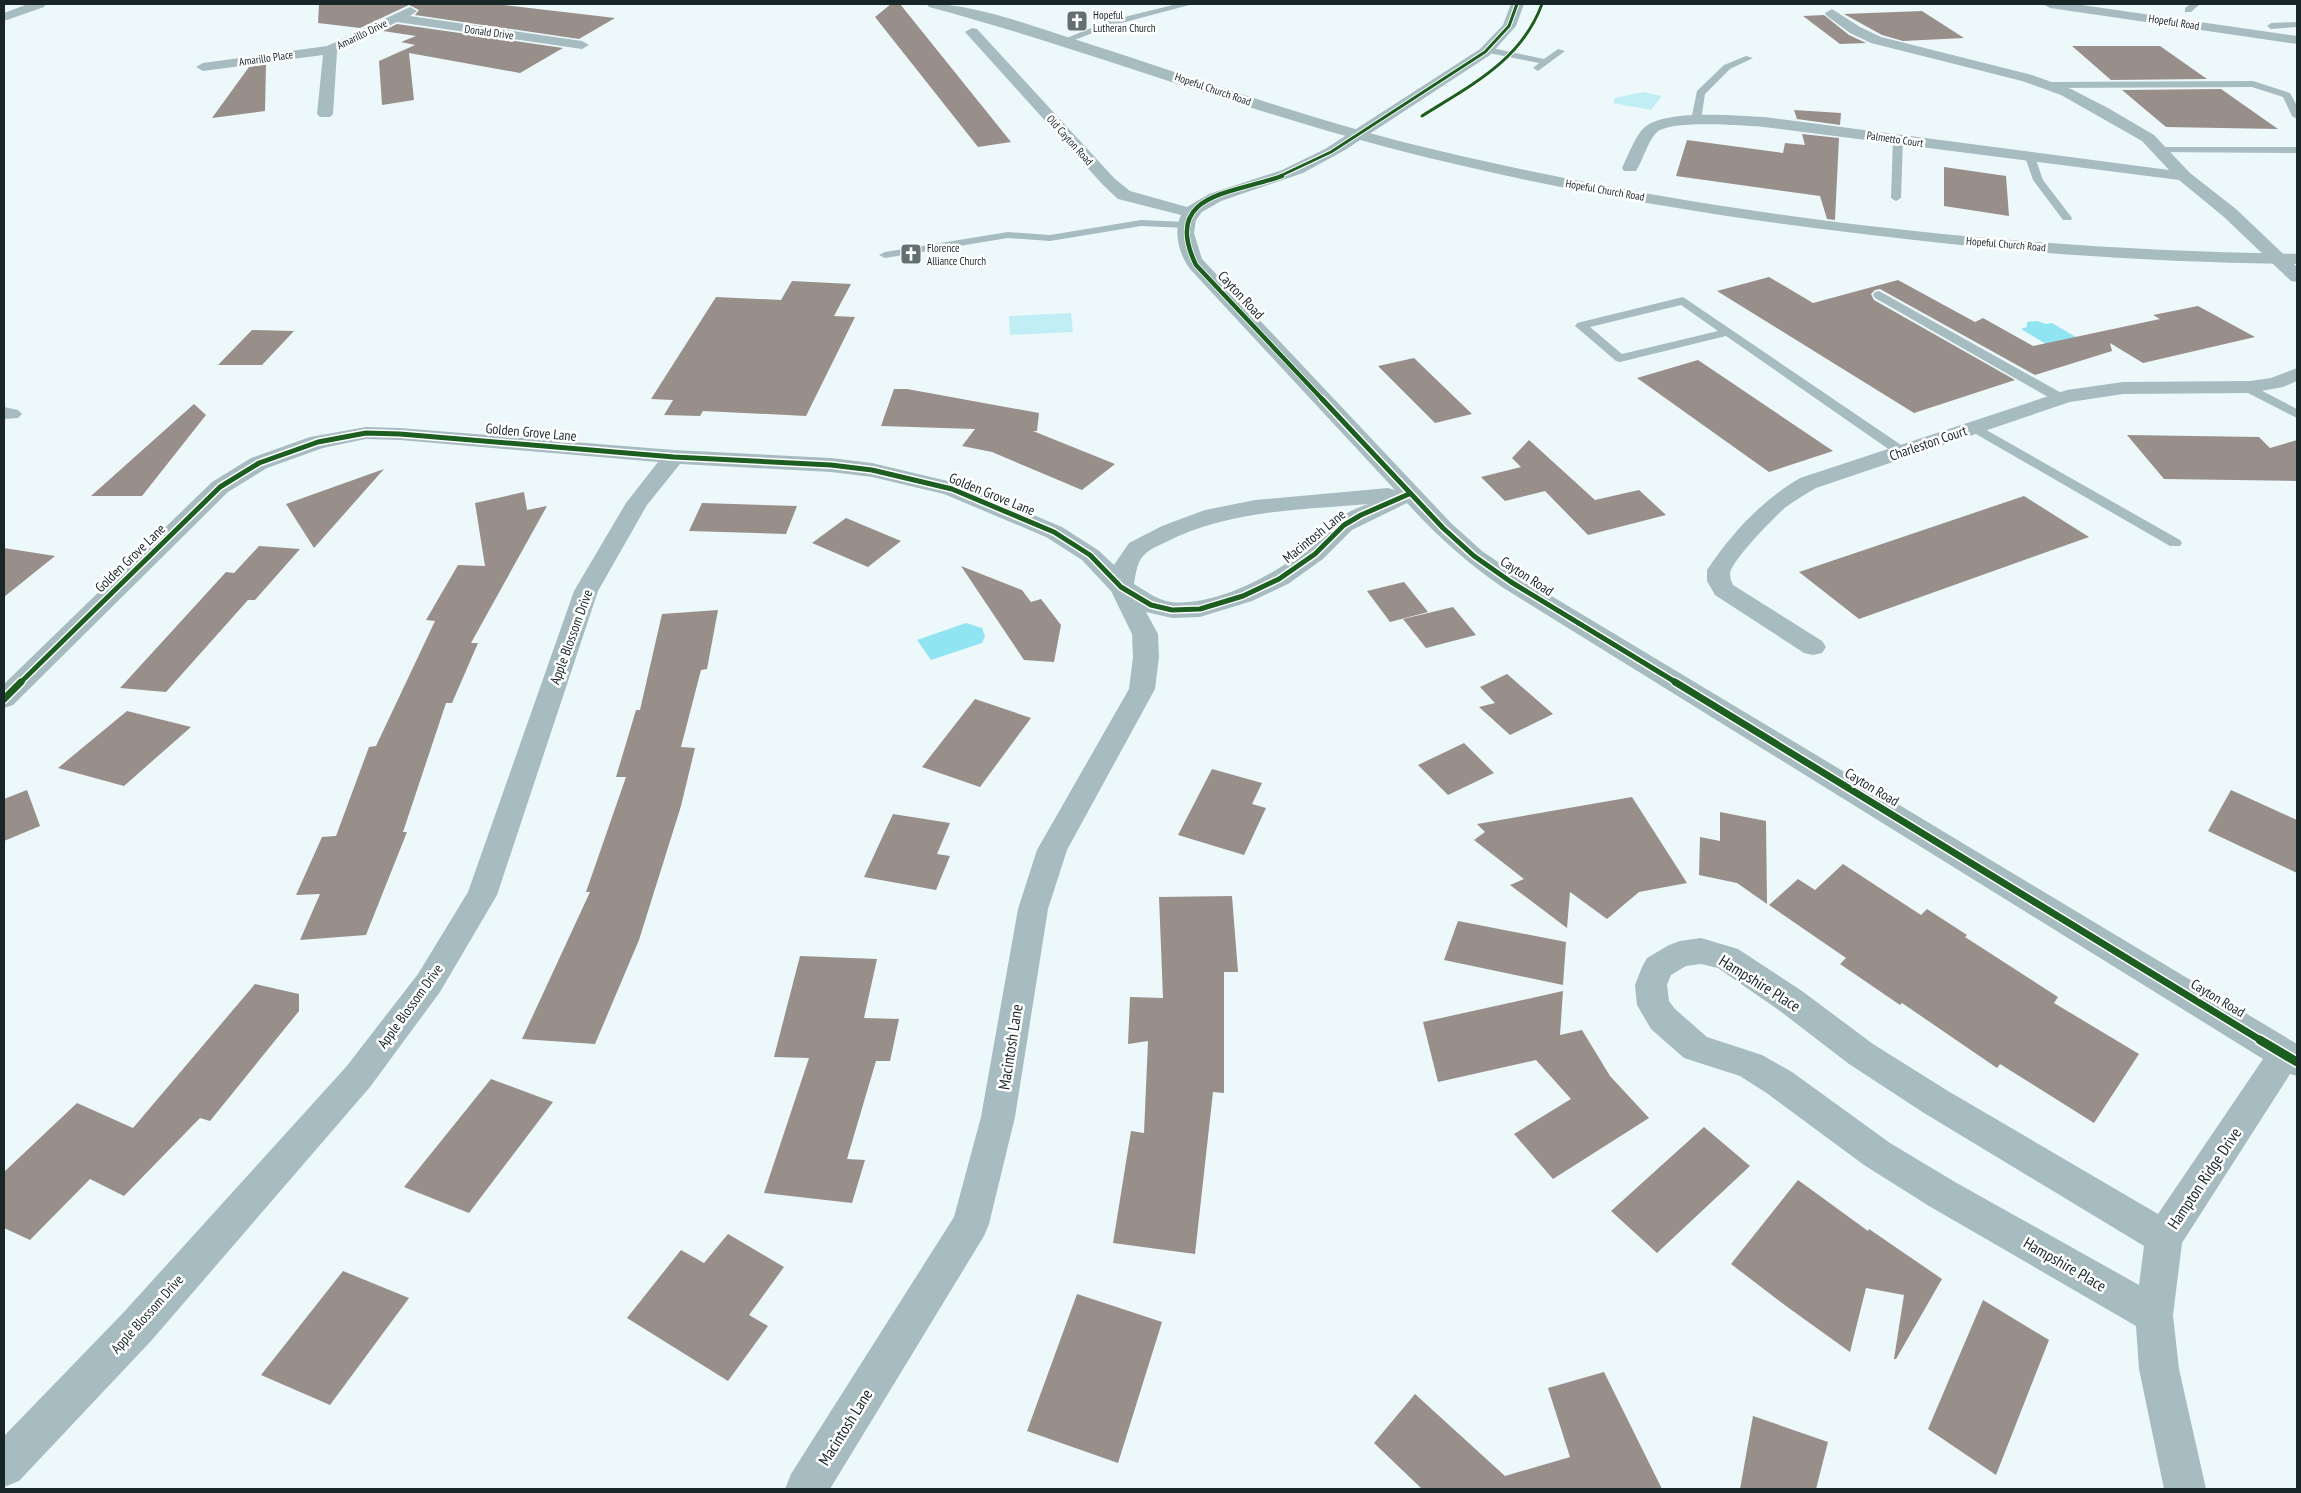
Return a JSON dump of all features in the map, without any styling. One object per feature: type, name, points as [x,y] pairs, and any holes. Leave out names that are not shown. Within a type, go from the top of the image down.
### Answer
[{"type":"main road","name":"Hopeful Church Road","points":[[934,4],[1066,40],[1260,105],[1359,134],[1463,161],[1560,182],[1776,218],[1891,233],[2038,247],[2156,255],[2297,259]]},
{"type":"street","points":[[4,17],[39,4]]},
{"type":"street","name":"Amarillo Drive","points":[[324,114],[330,50],[425,4]]},
{"type":"street","points":[[1188,219],[1212,199],[1270,181],[1319,160],[1359,134],[1487,50],[1509,26],[1517,4]]},
{"type":"street","name":"Hopeful Road","points":[[2050,4],[2297,40]]},
{"type":"street","points":[[2171,7],[2192,7],[2271,26]]},
{"type":"street","points":[[1832,14],[1855,30],[1876,40],[2048,85],[2103,111],[2148,138],[2184,176],[2230,213],[2297,277]]},
{"type":"street","name":"Donald Drive","points":[[395,18],[582,45]]},
{"type":"street","name":"Old Cayton Road","points":[[972,32],[1116,188],[1124,194],[1188,219]]},
{"type":"street","name":"Amarillo Place","points":[[203,67],[330,50]]},
{"type":"street","name":"Palmetto Court","points":[[1630,168],[1649,131],[1653,128],[1667,122],[1696,120],[1764,122],[2184,176]]},
{"type":"street","name":"Cayton Road","points":[[1188,219],[1185,243],[1196,265],[1409,494],[1474,556],[1511,582],[2291,1058]]},
{"type":"street","name":"Charleston Court","points":[[1813,647],[1724,590],[1717,576],[1753,525],[1768,508],[1786,495],[1808,483],[2060,398],[2094,391],[2123,388],[2247,387],[2276,383],[2297,374]]},
{"type":"street","name":"Golden Grove Lane","points":[[4,699],[220,487],[259,463],[275,457],[318,442],[366,433],[410,434],[674,457],[831,465],[872,470],[952,490],[1054,532],[1090,555],[1121,587]]},
{"type":"street","name":"Apple Blossom Drive","points":[[4,1466],[137,1327],[358,1076],[429,983],[482,895],[586,591],[637,503],[674,457]]},
{"type":"street","name":"Macintosh Lane","points":[[1121,587],[1151,605],[1172,610],[1200,609],[1243,596],[1279,579],[1308,559],[1344,525],[1355,518],[1409,494]]},
{"type":"street","name":"Macintosh Lane","points":[[806,1489],[971,1224],[998,1117],[1033,909],[1052,850],[1142,689],[1146,657],[1145,634],[1121,587],[1126,564],[1137,548],[1170,530],[1213,515],[1255,507],[1409,494]]},
{"type":"street","name":"Hampshire Place","points":[[2154,1315],[1877,1154],[1780,1083],[1750,1065],[1696,1048],[1662,1019],[1653,1005],[1651,985],[1658,967],[1680,954],[1701,951],[1727,958],[1791,1001],[1861,1054],[1936,1102],[2164,1238]]},
{"type":"street","name":"Hampton Ridge Drive","points":[[2185,1489],[2159,1370],[2154,1315],[2164,1238],[2291,1058]]},
{"type":"lane","points":[[1066,40],[1092,28],[1130,17],[1189,4]]},
{"type":"lane","points":[[2271,26],[2297,24]]},
{"type":"lane","points":[[1487,50],[1542,65],[1561,51]]},
{"type":"lane","points":[[1696,120],[1700,93],[1727,67],[1749,58]]},
{"type":"lane","points":[[2048,85],[2253,84],[2287,95],[2297,116]]},
{"type":"lane","points":[[1896,198],[1898,139]]},
{"type":"lane","points":[[2159,150],[2297,150]]},
{"type":"lane","points":[[2030,157],[2038,180],[2067,218]]},
{"type":"lane","points":[[885,255],[1008,235],[1050,238],[1141,223],[1188,219]]},
{"type":"lane","points":[[1880,295],[2060,398]]},
{"type":"lane","points":[[1727,332],[1620,358],[1581,326],[1683,301],[1902,452]]},
{"type":"lane","points":[[2247,387],[2297,414]]},
{"type":"lane","points":[[1974,428],[2175,543]]},
{"type":"shaded area","points":[[1643,92],[1662,96],[1651,110],[1613,103],[1615,98]]},
{"type":"shaded area","points":[[1071,313],[1073,332],[1010,335],[1009,316]]},
{"type":"water","points":[[2037,321],[2046,324],[2052,323],[2086,343],[2056,350],[2021,329],[2027,327],[2027,322]]},
{"type":"water","points":[[966,623],[982,628],[985,636],[982,643],[931,660],[917,640]]},
{"type":"building","points":[[319,4],[495,4],[615,18],[579,39],[415,15],[419,10],[409,5],[360,28],[318,23]]},
{"type":"building","points":[[891,4],[900,4],[1011,142],[978,147],[875,17]]},
{"type":"building","points":[[1922,11],[1964,38],[1903,41],[1882,35],[1844,14]]},
{"type":"building","points":[[1824,15],[1849,35],[1866,43],[1840,44],[1803,16]]},
{"type":"building","points":[[397,24],[563,48],[520,73],[409,53],[414,100],[382,105],[379,61],[415,45],[401,42],[416,36],[383,31]]},
{"type":"building","points":[[2072,46],[2160,46],[2207,79],[2111,80]]},
{"type":"building","points":[[266,64],[265,111],[212,118],[249,67]]},
{"type":"building","points":[[2221,89],[2278,129],[2166,127],[2122,90]]},
{"type":"building","points":[[1794,110],[1841,113],[1840,125],[1797,119]]},
{"type":"building","points":[[1802,134],[1839,138],[1835,220],[1827,219],[1820,196],[1676,176],[1687,140],[1783,153],[1785,143],[1805,145]]},
{"type":"building","points":[[1944,167],[2006,176],[2009,216],[1944,206]]},
{"type":"building","points":[[1769,277],[1813,303],[1898,280],[1975,322],[1983,318],[2033,346],[2160,319],[2153,315],[2198,306],[2255,337],[2143,363],[2110,343],[2112,351],[2035,375],[1880,289],[1875,290],[1871,294],[1874,300],[2015,380],[1914,413],[1717,291]]},
{"type":"building","points":[[792,281],[851,284],[834,316],[855,317],[806,416],[703,411],[700,416],[664,415],[673,400],[651,399],[716,297],[781,300]]},
{"type":"building","points":[[252,330],[294,331],[262,365],[218,365]]},
{"type":"building","points":[[1414,358],[1472,414],[1435,423],[1378,366]]},
{"type":"building","points":[[1698,360],[1833,451],[1769,472],[1637,378]]},
{"type":"building","points":[[894,389],[907,389],[1039,413],[1037,431],[1033,431],[1115,464],[1082,490],[992,452],[962,446],[975,429],[881,426]]},
{"type":"building","points":[[194,404],[206,415],[142,496],[91,496]]},
{"type":"building","points":[[2127,435],[2259,437],[2270,448],[2297,440],[2297,481],[2164,479]]},
{"type":"building","points":[[1529,440],[1595,500],[1639,490],[1666,515],[1588,535],[1545,491],[1505,501],[1481,477],[1521,467],[1512,458]]},
{"type":"building","points":[[384,469],[314,548],[286,504]]},
{"type":"building","points":[[524,492],[527,510],[547,506],[471,643],[478,643],[452,703],[446,703],[403,832],[407,832],[366,935],[300,940],[320,894],[296,895],[322,837],[336,836],[369,747],[376,746],[435,621],[426,620],[458,565],[485,566],[475,503]]},
{"type":"building","points":[[2024,496],[2089,537],[1859,619],[1799,572]]},
{"type":"building","points":[[702,503],[797,506],[786,534],[689,531]]},
{"type":"building","points":[[846,518],[901,541],[868,567],[812,543]]},
{"type":"building","points":[[259,546],[300,549],[255,600],[248,600],[166,692],[120,688],[226,572],[234,573]]},
{"type":"building","points":[[4,548],[55,556],[4,597]]},
{"type":"building","points":[[961,566],[1022,590],[1031,602],[1041,599],[1061,625],[1054,662],[1024,660]]},
{"type":"building","points":[[1404,582],[1428,612],[1390,622],[1367,591]]},
{"type":"building","points":[[1453,607],[1476,635],[1426,648],[1403,619]]},
{"type":"building","points":[[718,610],[707,669],[701,670],[681,747],[695,748],[681,806],[639,940],[595,1044],[522,1039],[590,892],[586,892],[626,777],[616,777],[636,710],[640,710],[662,614]]},
{"type":"building","points":[[1507,674],[1553,714],[1510,735],[1479,707],[1495,703],[1480,687]]},
{"type":"building","points":[[975,699],[1031,718],[980,787],[922,767]]},
{"type":"building","points":[[127,711],[191,727],[124,786],[58,768]]},
{"type":"building","points":[[1464,743],[1494,773],[1448,795],[1418,765]]},
{"type":"building","points":[[1212,769],[1262,783],[1252,804],[1266,808],[1244,855],[1178,835]]},
{"type":"building","points":[[27,790],[40,826],[4,841],[4,799]]},
{"type":"building","points":[[2231,790],[2297,820],[2297,873],[2208,831]]},
{"type":"building","points":[[1632,797],[1687,883],[1639,892],[1607,919],[1570,892],[1567,928],[1510,885],[1524,879],[1474,840],[1485,832],[1477,824]]},
{"type":"building","points":[[1720,812],[1766,821],[1767,904],[1737,883],[1699,875],[1700,837],[1720,841]]},
{"type":"building","points":[[893,814],[950,823],[937,854],[950,856],[936,890],[864,877]]},
{"type":"building","points":[[1843,864],[1921,915],[1927,909],[1967,935],[1965,937],[2058,997],[2054,1003],[2139,1054],[2094,1123],[2000,1064],[1997,1068],[1902,1003],[1900,1005],[1840,964],[1846,958],[1769,905],[1798,879],[1815,890]]},
{"type":"building","points":[[1232,896],[1238,972],[1224,972],[1224,1093],[1213,1092],[1195,1254],[1113,1243],[1131,1131],[1144,1133],[1148,1041],[1128,1044],[1130,997],[1163,998],[1159,897]]},
{"type":"building","points":[[1458,921],[1566,942],[1563,985],[1444,960]]},
{"type":"building","points":[[800,956],[877,959],[864,1018],[899,1019],[890,1061],[876,1061],[847,1159],[865,1160],[852,1203],[764,1193],[809,1058],[774,1057]]},
{"type":"building","points":[[255,984],[299,994],[299,1011],[210,1121],[200,1118],[124,1196],[90,1179],[30,1240],[4,1228],[4,1172],[77,1103],[133,1128]]},
{"type":"building","points":[[1563,991],[1560,1035],[1582,1030],[1610,1076],[1649,1118],[1553,1179],[1514,1134],[1571,1099],[1536,1060],[1438,1082],[1423,1022]]},
{"type":"building","points":[[491,1079],[553,1102],[469,1213],[404,1187]]},
{"type":"building","points":[[1704,1127],[1750,1166],[1657,1253],[1611,1211]]},
{"type":"building","points":[[1798,1180],[1868,1231],[1869,1229],[1942,1279],[1896,1359],[1894,1359],[1904,1295],[1866,1288],[1850,1352],[1731,1264]]},
{"type":"building","points":[[728,1234],[784,1267],[749,1315],[768,1326],[728,1381],[627,1318],[681,1250],[704,1263]]},
{"type":"building","points":[[343,1271],[409,1298],[330,1405],[261,1375]]},
{"type":"building","points":[[1077,1294],[1162,1322],[1118,1463],[1027,1431]]},
{"type":"building","points":[[1983,1300],[2049,1340],[1996,1475],[1928,1429]]},
{"type":"building","points":[[1604,1372],[1662,1489],[1422,1489],[1374,1443],[1415,1394],[1505,1476],[1570,1457],[1548,1388]]},
{"type":"building","points":[[1753,1416],[1828,1442],[1816,1489],[1740,1489]]},
{"type":"cycle path","points":[[1517,4],[1509,26],[1485,52],[1331,152],[1288,173],[1227,193],[1196,208],[1187,220],[1185,233],[1196,265],[1443,528],[1474,556],[1511,582],[2297,1062]]},
{"type":"cycle path","points":[[1422,116],[1493,70],[1509,56],[1524,40],[1535,23],[1542,4]]},
{"type":"cycle path","points":[[4,699],[220,487],[259,463],[318,442],[366,433],[400,434],[674,457],[831,465],[872,470],[952,489],[1054,532],[1090,555],[1121,587],[1151,605],[1172,610],[1200,609],[1243,596],[1279,579],[1315,554],[1344,525],[1361,515],[1409,494]]},
{"type":"place","name":"Hopeful Lutheran Church","points":[[1077,21]]},
{"type":"place","name":"Florence Alliance Church","points":[[911,254]]}]
